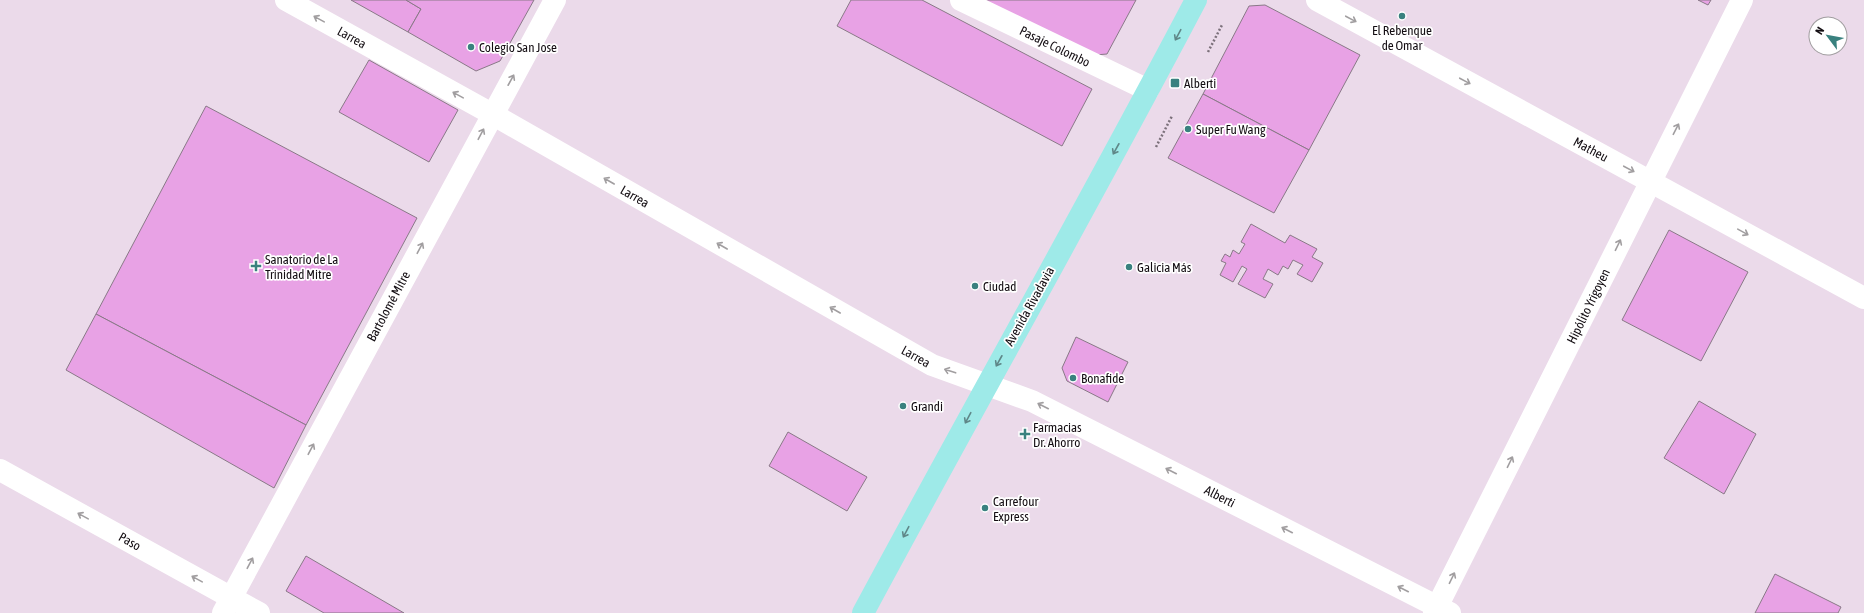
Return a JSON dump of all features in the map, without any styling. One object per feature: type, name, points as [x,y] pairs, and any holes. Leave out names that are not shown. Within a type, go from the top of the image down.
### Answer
[{"type":"main road","name":"Avenida Rivadavia","points":[[863,613],[1196,0]]},
{"type":"street","name":"Larrea","points":[[286,0],[492,114],[932,365],[987,383]]},
{"type":"street","name":"Bartolomé Mitre","points":[[227,605],[555,0]]},
{"type":"street","name":"Pasaje Colombo","points":[[961,0],[1148,90]]},
{"type":"street","name":"Matheu","points":[[1317,0],[1864,298]]},
{"type":"street","name":"Hipólito Yrigoyen","points":[[1441,611],[1650,181],[1742,0]]},
{"type":"street","name":"Alberti","points":[[987,383],[1032,401],[1441,611]]},
{"type":"street","name":"Paso","points":[[0,470],[227,605],[259,613]]},
{"type":"path","points":[[1208,52],[1222,25]]},
{"type":"path","points":[[1156,147],[1172,116]]},
{"type":"building","points":[[351,0],[406,0],[421,9],[408,32]]},
{"type":"building","name":"Colegio San Jose","points":[[406,0],[534,0],[500,61],[476,71],[408,32],[421,9]]},
{"type":"building","points":[[851,0],[922,0],[1092,89],[1062,146],[837,26]]},
{"type":"building","points":[[983,0],[1136,0],[1107,54],[1095,55]]},
{"type":"building","points":[[1698,0],[1711,0],[1708,5]]},
{"type":"building","points":[[1265,5],[1360,55],[1309,150],[1203,94],[1249,6]]},
{"type":"building","points":[[369,60],[458,110],[429,162],[339,112]]},
{"type":"building","points":[[1203,94],[1309,150],[1274,213],[1168,158]]},
{"type":"building","name":"Sanatorio de La Trinidad Mitre","points":[[206,106],[417,218],[306,425],[96,314]]},
{"type":"building","points":[[1251,224],[1285,243],[1290,235],[1317,249],[1312,257],[1323,263],[1312,282],[1297,274],[1303,265],[1293,260],[1288,269],[1283,266],[1278,275],[1268,269],[1263,279],[1273,284],[1265,298],[1238,284],[1247,269],[1242,266],[1233,282],[1220,275],[1226,263],[1221,261],[1225,254],[1230,257],[1233,250],[1239,254],[1245,244],[1241,242]]},
{"type":"building","points":[[1669,230],[1748,272],[1701,361],[1622,320]]},
{"type":"building","points":[[96,314],[306,425],[274,488],[66,370]]},
{"type":"building","points":[[1076,337],[1128,362],[1108,402],[1067,381],[1062,368]]},
{"type":"building","points":[[1699,401],[1756,434],[1724,494],[1664,458]]},
{"type":"building","points":[[788,432],[867,477],[847,511],[769,466]]},
{"type":"building","points":[[306,556],[404,613],[324,613],[286,591]]},
{"type":"building","points":[[1775,574],[1841,607],[1838,613],[1755,613]]},
{"type":"place","name":"El Rebenque de Omar","points":[[1402,16]]},
{"type":"place","name":"Colegio San Jose","points":[[471,47]]},
{"type":"place","name":"Alberti","points":[[1175,83]]},
{"type":"place","name":"Super Fu Wang","points":[[1188,129]]},
{"type":"place","name":"Sanatorio de La Trinidad Mitre","points":[[256,266]]},
{"type":"place","name":"Galicia Más","points":[[1129,267]]},
{"type":"place","name":"Ciudad","points":[[975,286]]},
{"type":"place","name":"Bonafide","points":[[1073,378]]},
{"type":"place","name":"Grandi","points":[[903,406]]},
{"type":"place","name":"Farmacias Dr. Ahorro","points":[[1025,434]]},
{"type":"place","name":"Carrefour Express","points":[[985,508]]}]
